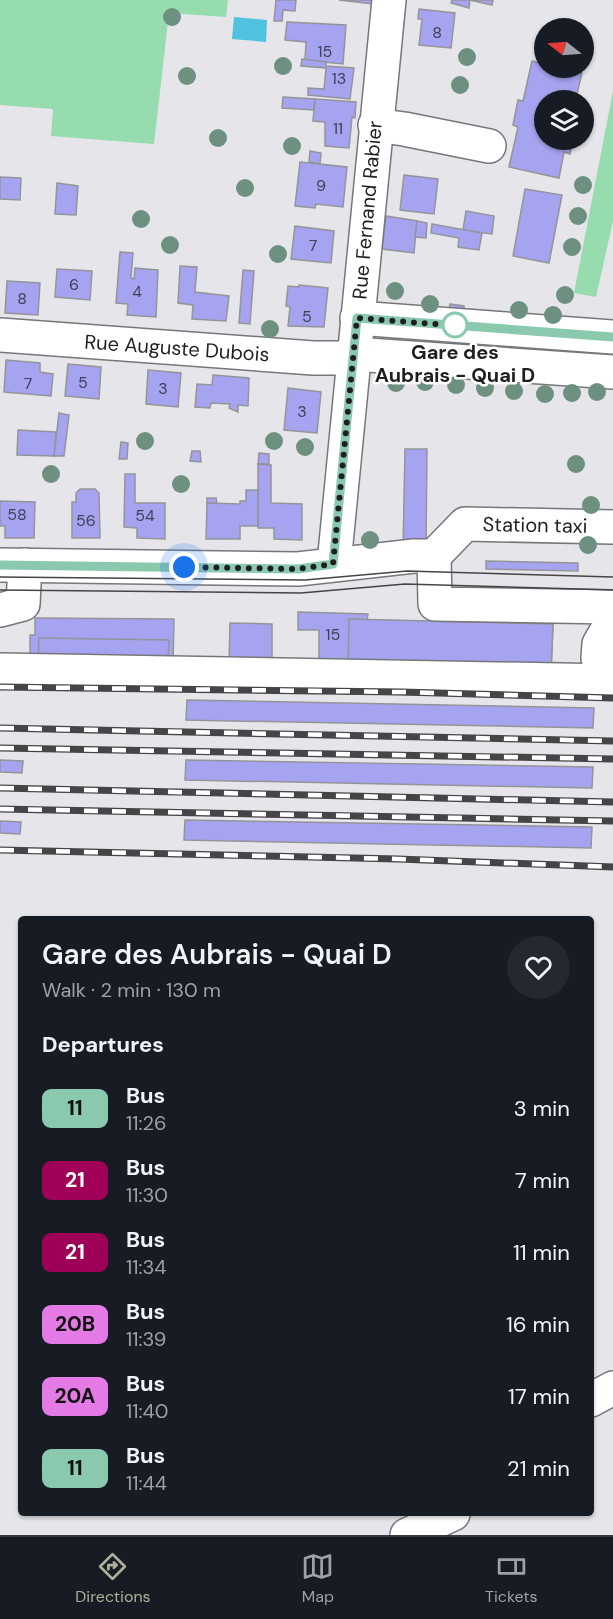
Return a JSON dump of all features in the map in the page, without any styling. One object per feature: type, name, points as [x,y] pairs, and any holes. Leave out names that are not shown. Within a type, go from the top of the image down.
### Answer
[{"type":"street","name":"Rue Fernand Rabier","points":[[333,564],[389,0]]},
{"type":"street","points":[[375,125],[489,146]]},
{"type":"street","points":[[357,318],[613,337]]},
{"type":"street","name":"Rue Auguste Dubois","points":[[0,335],[313,358],[353,358],[368,355],[613,372]]},
{"type":"street","name":"Station taxi","points":[[434,556],[465,524],[613,527]]},
{"type":"street","points":[[0,610],[22,604],[12,565],[298,569],[414,556],[434,556],[435,604],[613,607]]},
{"type":"street","points":[[613,632],[606,632],[599,644],[598,658],[604,666],[613,666]]},
{"type":"street","points":[[0,670],[613,681]]},
{"type":"street","points":[[594,1398],[613,1388]]},
{"type":"street","points":[[407,1535],[449,1516]]},
{"type":"green space","points":[[0,0],[228,0],[226,17],[169,13],[154,144],[51,136],[53,109],[0,105]]},
{"type":"green space","points":[[613,91],[613,221],[596,297],[574,293]]},
{"type":"water","points":[[234,17],[267,20],[266,42],[232,39]]},
{"type":"building","points":[[276,0],[296,0],[295,11],[283,10],[282,21],[274,21]]},
{"type":"building","points":[[339,0],[373,0],[373,4]]},
{"type":"building","points":[[452,0],[470,0],[469,8],[451,3]]},
{"type":"building","points":[[470,0],[493,0],[492,5]]},
{"type":"building","points":[[419,9],[455,13],[451,48],[419,45],[422,19],[418,19]]},
{"type":"building","points":[[287,22],[346,25],[343,64],[305,60],[306,42],[285,40]]},
{"type":"building","points":[[302,59],[326,62],[326,66],[354,68],[350,99],[308,95],[308,88],[324,89],[326,68],[301,66]]},
{"type":"building","points":[[532,61],[534,62],[534,78],[581,78],[578,90],[534,90],[534,150],[571,150],[570,154],[564,152],[559,178],[509,167],[518,127],[513,125],[518,100],[523,101]]},
{"type":"building","points":[[283,97],[315,99],[314,110],[282,108]]},
{"type":"building","points":[[315,99],[356,102],[349,148],[325,146],[325,122],[313,121]]},
{"type":"building","points":[[310,151],[321,153],[320,164],[309,162]]},
{"type":"building","points":[[300,162],[347,167],[343,207],[316,204],[315,208],[295,206]]},
{"type":"building","points":[[404,175],[438,179],[434,214],[400,210]]},
{"type":"building","points":[[0,177],[21,178],[20,200],[0,199]]},
{"type":"building","points":[[57,183],[78,186],[76,215],[55,214]]},
{"type":"building","points":[[525,189],[562,195],[549,263],[513,256]]},
{"type":"building","points":[[466,211],[494,216],[492,234],[463,230]]},
{"type":"building","points":[[386,216],[417,221],[414,253],[382,249]]},
{"type":"building","points":[[417,221],[427,223],[426,238],[415,237]]},
{"type":"building","points":[[432,224],[482,233],[479,250],[458,247],[459,238],[431,233]]},
{"type":"building","points":[[295,226],[334,231],[331,263],[291,259]]},
{"type":"building","points":[[120,252],[133,253],[131,278],[134,279],[135,268],[158,270],[156,317],[127,315],[128,304],[116,303]]},
{"type":"building","points":[[180,266],[197,267],[195,292],[229,296],[226,321],[192,319],[193,305],[178,303]]},
{"type":"building","points":[[57,269],[92,271],[90,300],[55,297]]},
{"type":"building","points":[[243,270],[254,271],[250,324],[239,323]]},
{"type":"building","points":[[7,281],[40,283],[38,315],[5,313]]},
{"type":"building","points":[[299,285],[328,288],[324,327],[288,326],[290,307],[286,306],[288,286],[299,287]]},
{"type":"building","points":[[450,304],[464,306],[464,311],[449,310]]},
{"type":"building","points":[[6,360],[40,363],[40,372],[53,374],[51,396],[4,392]]},
{"type":"building","points":[[68,364],[101,367],[99,399],[65,396]]},
{"type":"building","points":[[148,370],[181,373],[178,407],[146,404]]},
{"type":"building","points":[[213,375],[249,378],[248,406],[238,405],[238,412],[229,408],[230,404],[211,403],[210,408],[195,407],[197,384],[212,385]]},
{"type":"building","points":[[288,388],[321,392],[317,433],[284,430]]},
{"type":"building","points":[[59,413],[69,415],[64,456],[54,456]]},
{"type":"building","points":[[18,430],[56,432],[54,456],[17,455]]},
{"type":"building","points":[[121,442],[128,443],[127,459],[119,459]]},
{"type":"building","points":[[405,449],[427,449],[426,551],[403,551]]},
{"type":"building","points":[[192,451],[200,451],[201,462],[190,461]]},
{"type":"building","points":[[259,453],[269,454],[269,464],[258,464]]},
{"type":"building","points":[[258,464],[271,465],[271,503],[302,504],[302,540],[274,539],[274,528],[258,528]]},
{"type":"building","points":[[125,474],[135,474],[135,503],[165,503],[165,539],[137,538],[137,528],[124,527]]},
{"type":"building","points":[[80,489],[95,489],[99,493],[100,538],[72,538],[72,502],[76,502],[76,493]]},
{"type":"building","points":[[246,490],[258,490],[258,526],[240,526],[240,539],[206,539],[207,503],[240,504],[240,501],[246,501]]},
{"type":"building","points":[[207,498],[216,498],[217,503],[207,503]]},
{"type":"building","points":[[0,501],[35,502],[34,538],[5,538],[5,526],[0,526]]},
{"type":"building","points":[[486,561],[578,563],[578,571],[486,569]]},
{"type":"building","points":[[298,612],[368,614],[367,620],[553,624],[551,673],[319,667],[319,630],[298,630]]},
{"type":"building","points":[[35,618],[174,619],[173,662],[30,659],[30,635],[35,635]]},
{"type":"building","points":[[349,619],[553,624],[551,673],[348,668]]},
{"type":"building","points":[[230,623],[272,624],[272,662],[229,662]]},
{"type":"building","points":[[39,638],[169,640],[168,662],[38,660]]},
{"type":"building","points":[[187,700],[594,708],[593,728],[186,720]]},
{"type":"building","points":[[0,760],[23,761],[22,773],[0,772]]},
{"type":"building","points":[[186,760],[593,767],[592,788],[185,780]]},
{"type":"building","points":[[185,820],[592,827],[591,848],[184,840]]},
{"type":"building","points":[[0,821],[21,822],[20,834],[0,833]]},
{"type":"tram line","points":[[0,577],[305,580],[407,571],[613,577]]},
{"type":"tram line","points":[[0,590],[301,593],[405,584],[613,590]]},
{"type":"railway","points":[[0,687],[402,692],[613,698]]},
{"type":"railway","points":[[0,728],[613,741]]},
{"type":"railway","points":[[0,748],[613,759]]},
{"type":"railway","points":[[0,788],[613,802]]},
{"type":"railway","points":[[0,809],[613,821]]},
{"type":"railway","points":[[0,850],[398,859],[613,867]]},
{"type":"bus line","name":"11","points":[[0,565],[298,569],[333,564],[357,318],[613,337]]},
{"type":"place","name":"Gare des Aubrais - Quai D","points":[[455,325]]},
{"type":"route","points":[[184,567],[298,569],[333,564],[357,318],[461,326],[455,325]]}]
